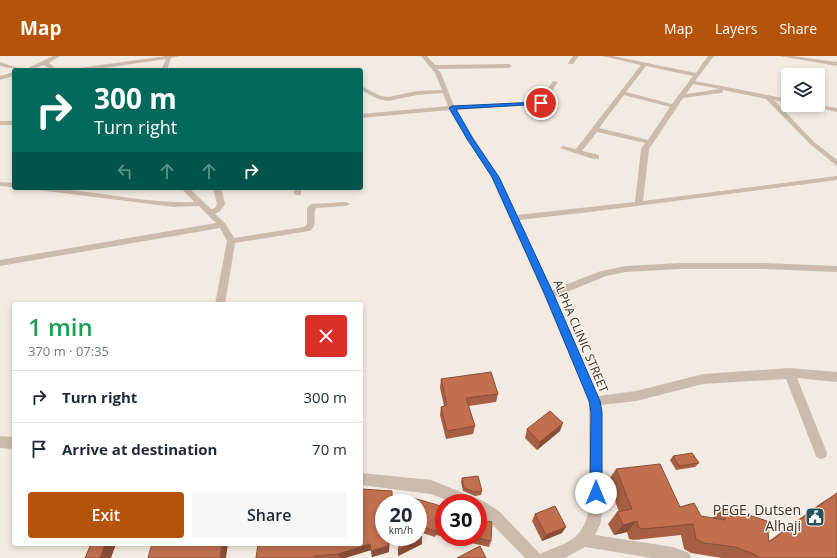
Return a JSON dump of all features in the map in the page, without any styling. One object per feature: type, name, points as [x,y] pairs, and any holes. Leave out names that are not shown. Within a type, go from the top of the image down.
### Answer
[{"type":"street","points":[[32,68],[57,56]]},
{"type":"street","points":[[94,68],[177,56]]},
{"type":"street","name":"ALPHA CLINIC STREET","points":[[424,56],[434,67],[446,90],[452,108],[495,177],[550,295],[595,401],[596,508],[593,525],[584,540]]},
{"type":"street","points":[[572,63],[576,56]]},
{"type":"street","points":[[605,56],[697,75]]},
{"type":"street","points":[[639,203],[642,165],[645,150],[681,96],[711,56]]},
{"type":"street","points":[[782,56],[807,58],[837,64]]},
{"type":"street","points":[[165,68],[170,58]]},
{"type":"street","points":[[45,63],[51,68]]},
{"type":"street","points":[[0,64],[15,68]]},
{"type":"street","points":[[578,152],[622,92],[645,64]]},
{"type":"street","points":[[434,67],[508,66]]},
{"type":"street","points":[[0,78],[12,75]]},
{"type":"street","points":[[363,116],[452,108],[541,103],[555,82]]},
{"type":"street","points":[[691,82],[781,100]]},
{"type":"street","points":[[363,89],[380,98],[388,99],[417,93],[446,90]]},
{"type":"street","points":[[681,96],[732,90]]},
{"type":"street","points":[[622,92],[674,106]]},
{"type":"street","points":[[768,97],[812,143],[837,164]]},
{"type":"street","points":[[825,108],[837,110]]},
{"type":"street","points":[[0,123],[12,123]]},
{"type":"street","points":[[594,129],[649,142]]},
{"type":"street","points":[[563,148],[596,157]]},
{"type":"street","points":[[514,218],[837,178]]},
{"type":"street","points":[[1,185],[12,185]]},
{"type":"street","points":[[53,190],[174,206],[200,204]]},
{"type":"street","points":[[187,190],[222,225],[230,241],[220,302]]},
{"type":"street","points":[[208,212],[215,211],[220,207],[221,204],[218,190]]},
{"type":"street","points":[[230,241],[306,229],[310,227],[312,222],[310,211],[314,206],[346,204]]},
{"type":"street","points":[[0,263],[222,225]]},
{"type":"street","points":[[550,295],[604,273],[626,269],[680,266],[764,266],[837,269]]},
{"type":"street","points":[[789,373],[821,453]]},
{"type":"street","points":[[595,401],[636,396],[703,379],[789,373],[810,373],[837,376]]},
{"type":"street","points":[[0,442],[12,443]]},
{"type":"street","points":[[363,479],[431,487],[448,494]]},
{"type":"street","points":[[487,512],[494,516],[535,558]]},
{"type":"street","points":[[547,558],[571,548],[584,540],[673,554],[684,558]]},
{"type":"building","points":[[491,372],[498,394],[466,398],[475,426],[447,431],[441,407],[447,405],[441,379]]},
{"type":"building","points":[[550,411],[563,423],[540,442],[527,429]]},
{"type":"building","points":[[692,453],[699,463],[679,466],[673,456]]},
{"type":"building","points":[[660,464],[680,507],[694,503],[701,516],[725,520],[725,507],[767,521],[769,542],[837,493],[837,558],[760,558],[754,554],[735,547],[704,543],[696,539],[693,524],[644,529],[639,528],[637,521],[623,525],[617,512],[632,509],[616,469]]},
{"type":"building","points":[[478,476],[482,491],[475,492],[464,488],[462,478]]},
{"type":"building","points":[[363,489],[392,491],[392,494],[375,494],[375,546],[388,546],[371,551],[370,544],[338,554],[314,556],[315,558],[256,558],[258,546],[363,546]]},
{"type":"building","points":[[427,502],[435,504],[435,531],[427,528]]},
{"type":"building","points":[[555,506],[566,527],[546,535],[535,514]]},
{"type":"building","points":[[487,521],[492,522],[491,541],[487,540]]},
{"type":"building","points":[[90,546],[104,546],[100,558],[85,558]]},
{"type":"building","points":[[151,546],[222,546],[220,558],[148,558]]},
{"type":"building","points":[[399,546],[406,546],[398,550]]},
{"type":"building","points":[[480,546],[486,558],[457,558]]},
{"type":"place","name":"PEGE, Dutsen Alhaji","points":[[815,517]]},
{"type":"route","points":[[541,103],[452,108],[495,177],[550,295],[595,401],[596,493]]}]
